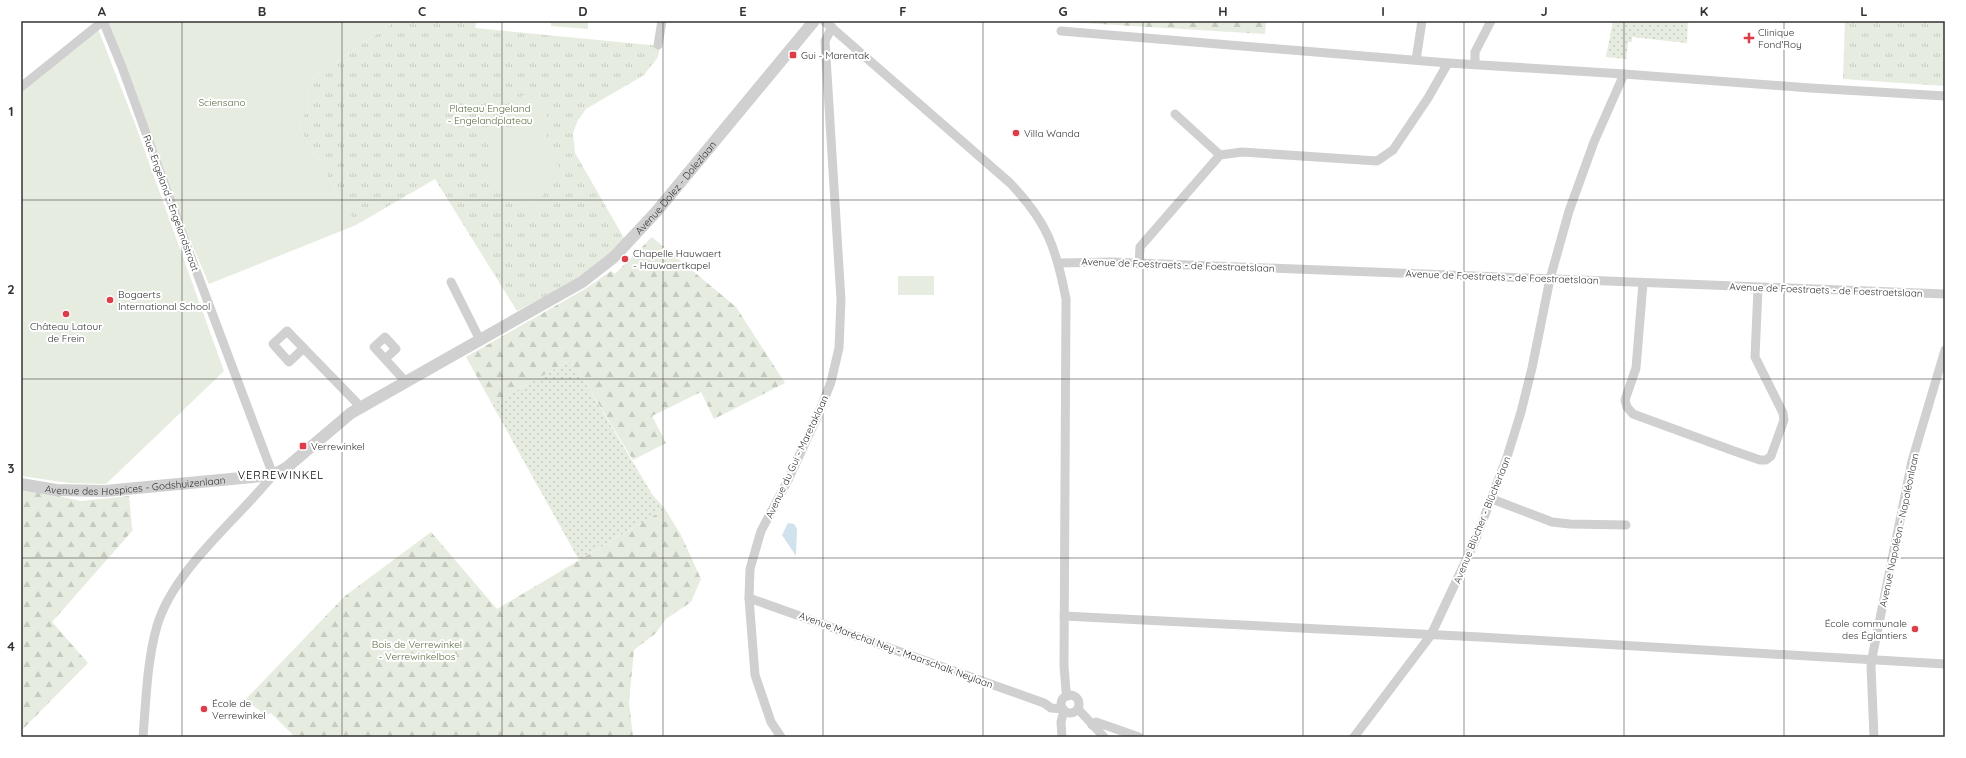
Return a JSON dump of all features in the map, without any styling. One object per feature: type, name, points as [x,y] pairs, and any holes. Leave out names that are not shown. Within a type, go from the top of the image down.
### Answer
[{"type":"street","points":[[21,87],[103,21]]},
{"type":"street","name":"Rue Engeland - Engelandstraat","points":[[103,21],[122,67],[184,241],[273,475]]},
{"type":"street","points":[[658,45],[662,21]]},
{"type":"street","name":"Avenue Dolez - Dolezlaan","points":[[143,737],[152,648],[162,612],[181,580],[209,545],[273,475],[286,468],[339,422],[360,407],[582,282],[614,257],[656,212],[814,21]]},
{"type":"street","points":[[1416,60],[1422,21]]},
{"type":"street","points":[[1475,64],[1475,52],[1491,21]]},
{"type":"street","points":[[828,24],[1010,183],[1027,201],[1042,223],[1059,263],[1066,299],[1064,616],[1064,666],[1066,698],[1062,704],[1092,725],[1104,737]]},
{"type":"street","name":"Avenue du Gui - Maretaklaan","points":[[782,737],[771,722],[755,675],[749,598],[750,569],[761,532],[788,480],[818,415],[831,382],[839,348],[841,300],[825,41],[828,24]]},
{"type":"street","points":[[1061,31],[1448,63],[1945,96]]},
{"type":"street","points":[[1139,264],[1140,247],[1220,155],[1242,152],[1377,160],[1393,150],[1428,98],[1448,63]]},
{"type":"street","name":"Avenue Blücher - Blücherlaan","points":[[1354,737],[1431,634],[1457,583],[1492,499],[1521,412],[1532,368],[1550,279],[1579,179],[1624,74]]},
{"type":"street","points":[[1175,114],[1220,155]]},
{"type":"street","name":"Avenue de Foestraets - de Foestraetslaan","points":[[1059,263],[1139,264],[1945,294]]},
{"type":"street","points":[[451,282],[480,340]]},
{"type":"street","points":[[1643,283],[1639,352],[1636,368],[1624,400],[1627,407],[1633,414],[1760,460],[1766,460],[1771,456],[1784,420],[1783,413],[1755,357],[1758,288]]},
{"type":"street","points":[[304,348],[360,407]]},
{"type":"street","name":"Avenue Napoléon - Napoléonlaan","points":[[1874,737],[1872,659],[1912,461],[1945,350]]},
{"type":"street","points":[[385,359],[406,382]]},
{"type":"street","name":"Avenue des Hospices - Godshuizenlaan","points":[[21,484],[56,490],[105,491],[273,475]]},
{"type":"street","points":[[1492,499],[1552,522],[1570,524],[1626,525]]},
{"type":"street","name":"Avenue Maréchal Ney - Maarschalk Neylaan","points":[[749,598],[1044,703],[1052,708],[1070,710]]},
{"type":"street","points":[[1064,616],[1431,634],[1945,664]]},
{"type":"street","points":[[1044,703],[1053,703],[1074,696],[1078,700],[1079,704],[1070,710],[1062,733]]},
{"type":"street","points":[[1092,725],[1096,722],[1139,737]]},
{"type":"green space","name":"Sciensano","points":[[106,21],[396,21],[315,76],[309,84],[307,110],[298,126],[356,225],[209,284],[177,210]]},
{"type":"green space","name":"Plateau Engeland - Engelandplateau","points":[[396,21],[477,21],[475,28],[660,46],[658,57],[644,75],[586,109],[578,120],[573,133],[575,153],[624,238],[601,261],[575,280],[517,311],[435,179],[356,225],[298,126],[307,110],[309,84],[315,76]]},
{"type":"green space","points":[[551,21],[588,21],[588,29],[551,26]]},
{"type":"green space","points":[[1050,21],[1266,21],[1265,34]]},
{"type":"green space","points":[[1613,21],[1688,21],[1687,43],[1632,37],[1632,42],[1628,42],[1626,59],[1606,57]]},
{"type":"green space","points":[[1845,21],[1945,21],[1945,86],[1843,79]]},
{"type":"green space","name":"Bogaerts International School","points":[[98,29],[134,121],[224,371],[106,484],[69,483],[21,476],[21,92]]},
{"type":"green space","points":[[523,95],[536,97],[544,105],[550,127],[543,144],[560,168],[533,211],[526,207],[520,200],[493,189],[486,130],[491,127],[514,127],[516,101]]},
{"type":"green space","points":[[652,237],[736,307],[785,383],[714,419],[701,392],[652,416],[666,443],[633,460],[579,372],[569,361],[492,404],[466,357],[585,289],[611,271],[615,274]]},
{"type":"green space","points":[[898,276],[934,276],[934,295],[898,295]]},
{"type":"green space","points":[[569,361],[579,372],[652,494],[665,509],[579,560],[492,404]]},
{"type":"green space","points":[[21,488],[81,501],[129,496],[133,530],[52,622],[88,663],[21,731]]},
{"type":"green space","name":"Bois de Verrewinkel - Verrewinkelbos","points":[[665,509],[681,535],[701,579],[691,602],[666,619],[656,633],[634,650],[629,702],[633,737],[295,737],[271,713],[266,715],[245,700],[345,596],[431,532],[497,609]]},
{"type":"water","points":[[788,523],[794,524],[797,529],[796,556],[782,535]]},
{"type":"place","name":"Clinique Fond'Roy","points":[[1749,38]]},
{"type":"place","name":"Gui - Marentak","points":[[793,55]]},
{"type":"place","name":"Villa Wanda","points":[[1016,133]]},
{"type":"place","name":"Chapelle Hauwaert - Hauwaertkapel","points":[[625,259]]},
{"type":"place","name":"Bogaerts International School","points":[[110,300]]},
{"type":"place","name":"Château Latour de Frein","points":[[66,314]]},
{"type":"place","name":"Verrewinkel","points":[[303,446]]},
{"type":"place","name":"École communale des Églantiers","points":[[1915,629]]},
{"type":"place","name":"École de Verrewinkel","points":[[204,709]]},
{"type":"district","name":"VERREWINKEL","points":[[281,475]]}]
